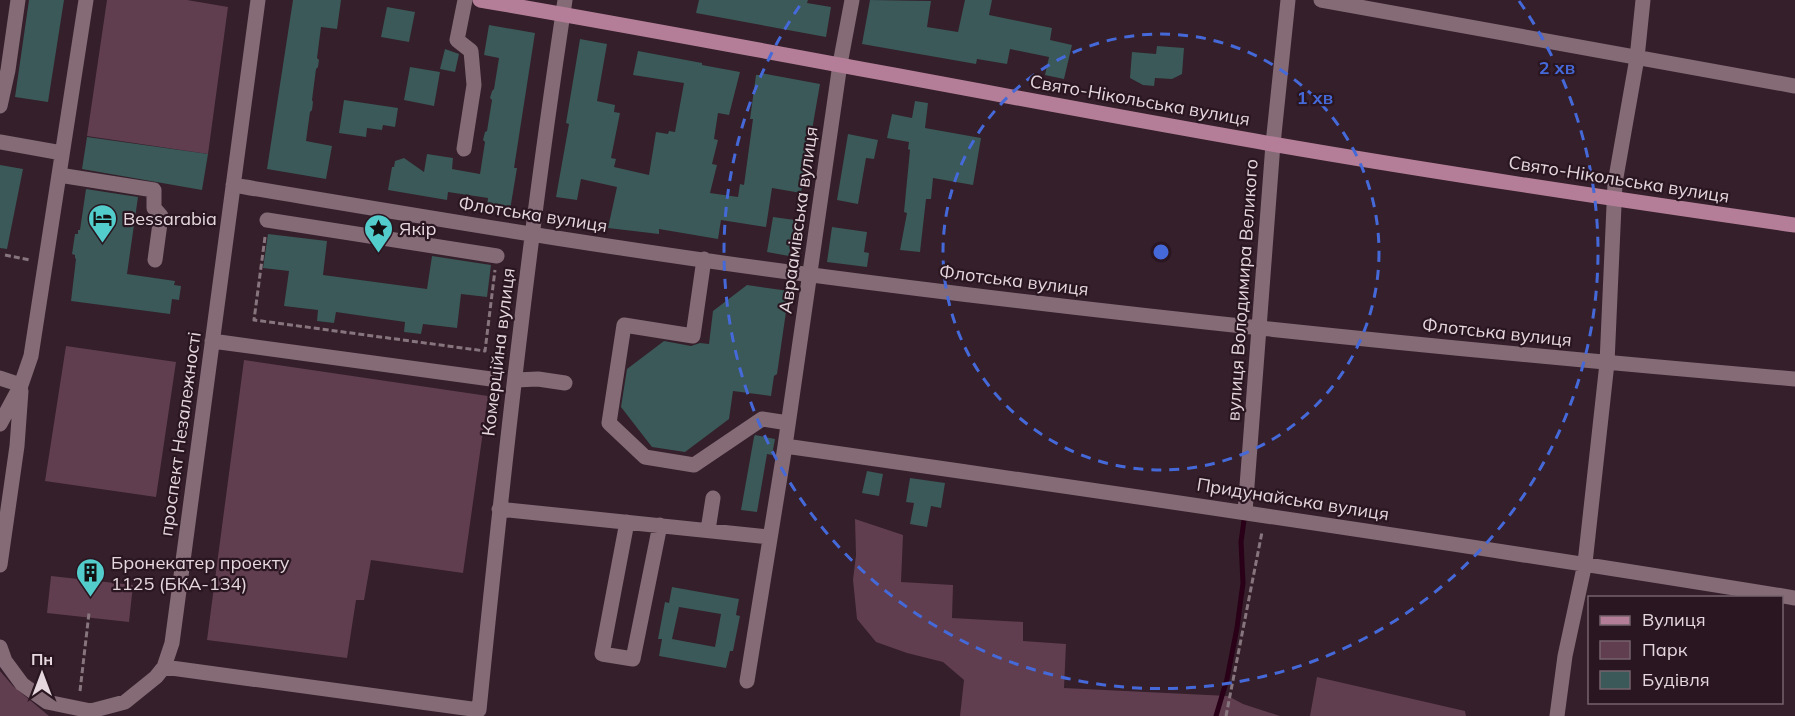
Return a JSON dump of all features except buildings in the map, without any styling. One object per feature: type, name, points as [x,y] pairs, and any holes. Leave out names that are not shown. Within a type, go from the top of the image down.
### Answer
[{"type":"main road","name":"Свято-Нікольська вулиця","points":[[480,0],[563,7],[840,64],[1273,144],[1614,199],[1795,225]]},
{"type":"street","points":[[0,106],[4,69],[18,0]]},
{"type":"street","points":[[0,424],[21,385],[31,356],[86,0]]},
{"type":"street","name":"проспект Незалежності","points":[[0,647],[5,661],[22,684],[47,702],[87,712],[125,702],[156,678],[164,667],[172,643],[258,0]]},
{"type":"street","points":[[464,149],[474,84],[471,51],[457,40],[465,0]]},
{"type":"street","name":"Авраамівська вулиця","points":[[747,681],[785,446],[840,64],[852,0]]},
{"type":"street","name":"вулиця Володимира Великого","points":[[1245,512],[1273,144],[1288,0]]},
{"type":"street","points":[[1321,0],[1795,86]]},
{"type":"street","points":[[1557,716],[1565,656],[1585,563],[1607,363],[1615,183],[1637,58],[1643,0]]},
{"type":"street","name":"Комерційна вулиця","points":[[164,667],[479,710],[499,509],[532,234],[563,7]]},
{"type":"street","points":[[0,142],[62,153]]},
{"type":"street","points":[[59,175],[154,190],[154,208],[161,216],[155,260]]},
{"type":"street","name":"Флотська вулиця","points":[[233,185],[532,234],[810,275],[1258,328],[1607,363],[1795,379]]},
{"type":"street","points":[[267,220],[497,256]]},
{"type":"street","points":[[704,259],[693,336],[624,325],[609,423],[645,458],[694,465],[762,419],[788,423]]},
{"type":"street","points":[[212,341],[491,379]]},
{"type":"street","points":[[0,378],[21,385]]},
{"type":"street","points":[[515,380],[538,379],[565,383]]},
{"type":"street","points":[[0,565],[17,446],[21,385]]},
{"type":"street","name":"Придунайська вулиця","points":[[785,446],[1262,514],[1585,563],[1795,598]]},
{"type":"street","points":[[708,530],[713,498]]},
{"type":"street","points":[[499,509],[769,537]]},
{"type":"street","points":[[627,522],[602,654],[633,659],[660,525]]},
{"type":"path","points":[[267,220],[254,320],[485,351],[497,256]]},
{"type":"path","points":[[6,255],[18,258]]},
{"type":"path","points":[[323,339],[324,329]]},
{"type":"path","points":[[413,352],[414,342]]},
{"type":"path","points":[[1226,716],[1262,536],[1262,514]]},
{"type":"path","points":[[87,712],[89,613]]},
{"type":"green space","points":[[107,0],[187,0],[228,7],[208,154],[87,136]]},
{"type":"green space","points":[[66,346],[176,362],[156,497],[45,481]]},
{"type":"green space","points":[[244,360],[488,396],[463,573],[371,560],[364,600],[356,600],[347,658],[207,640]]},
{"type":"green space","points":[[855,519],[903,535],[901,582],[953,585],[952,618],[1023,622],[1023,641],[1066,644],[1064,688],[1228,696],[1243,704],[1280,716],[960,716],[964,680],[943,662],[876,642],[857,619],[853,580],[856,555]]},
{"type":"green space","points":[[51,576],[133,585],[129,622],[47,613]]},
{"type":"green space","points":[[0,671],[13,686],[49,716],[0,716]]},
{"type":"green space","points":[[1317,677],[1465,711],[1466,716],[1310,716]]},
{"type":"waterway","points":[[1216,716],[1227,679],[1237,628],[1243,583],[1241,542],[1245,513]]},
{"type":"place","name":"Bessarabia","points":[[102,244]]},
{"type":"place","name":"Якір","points":[[378,254]]},
{"type":"place","name":"Бронекатер проекту 1125 (БКА-134)","points":[[90,598]]}]
